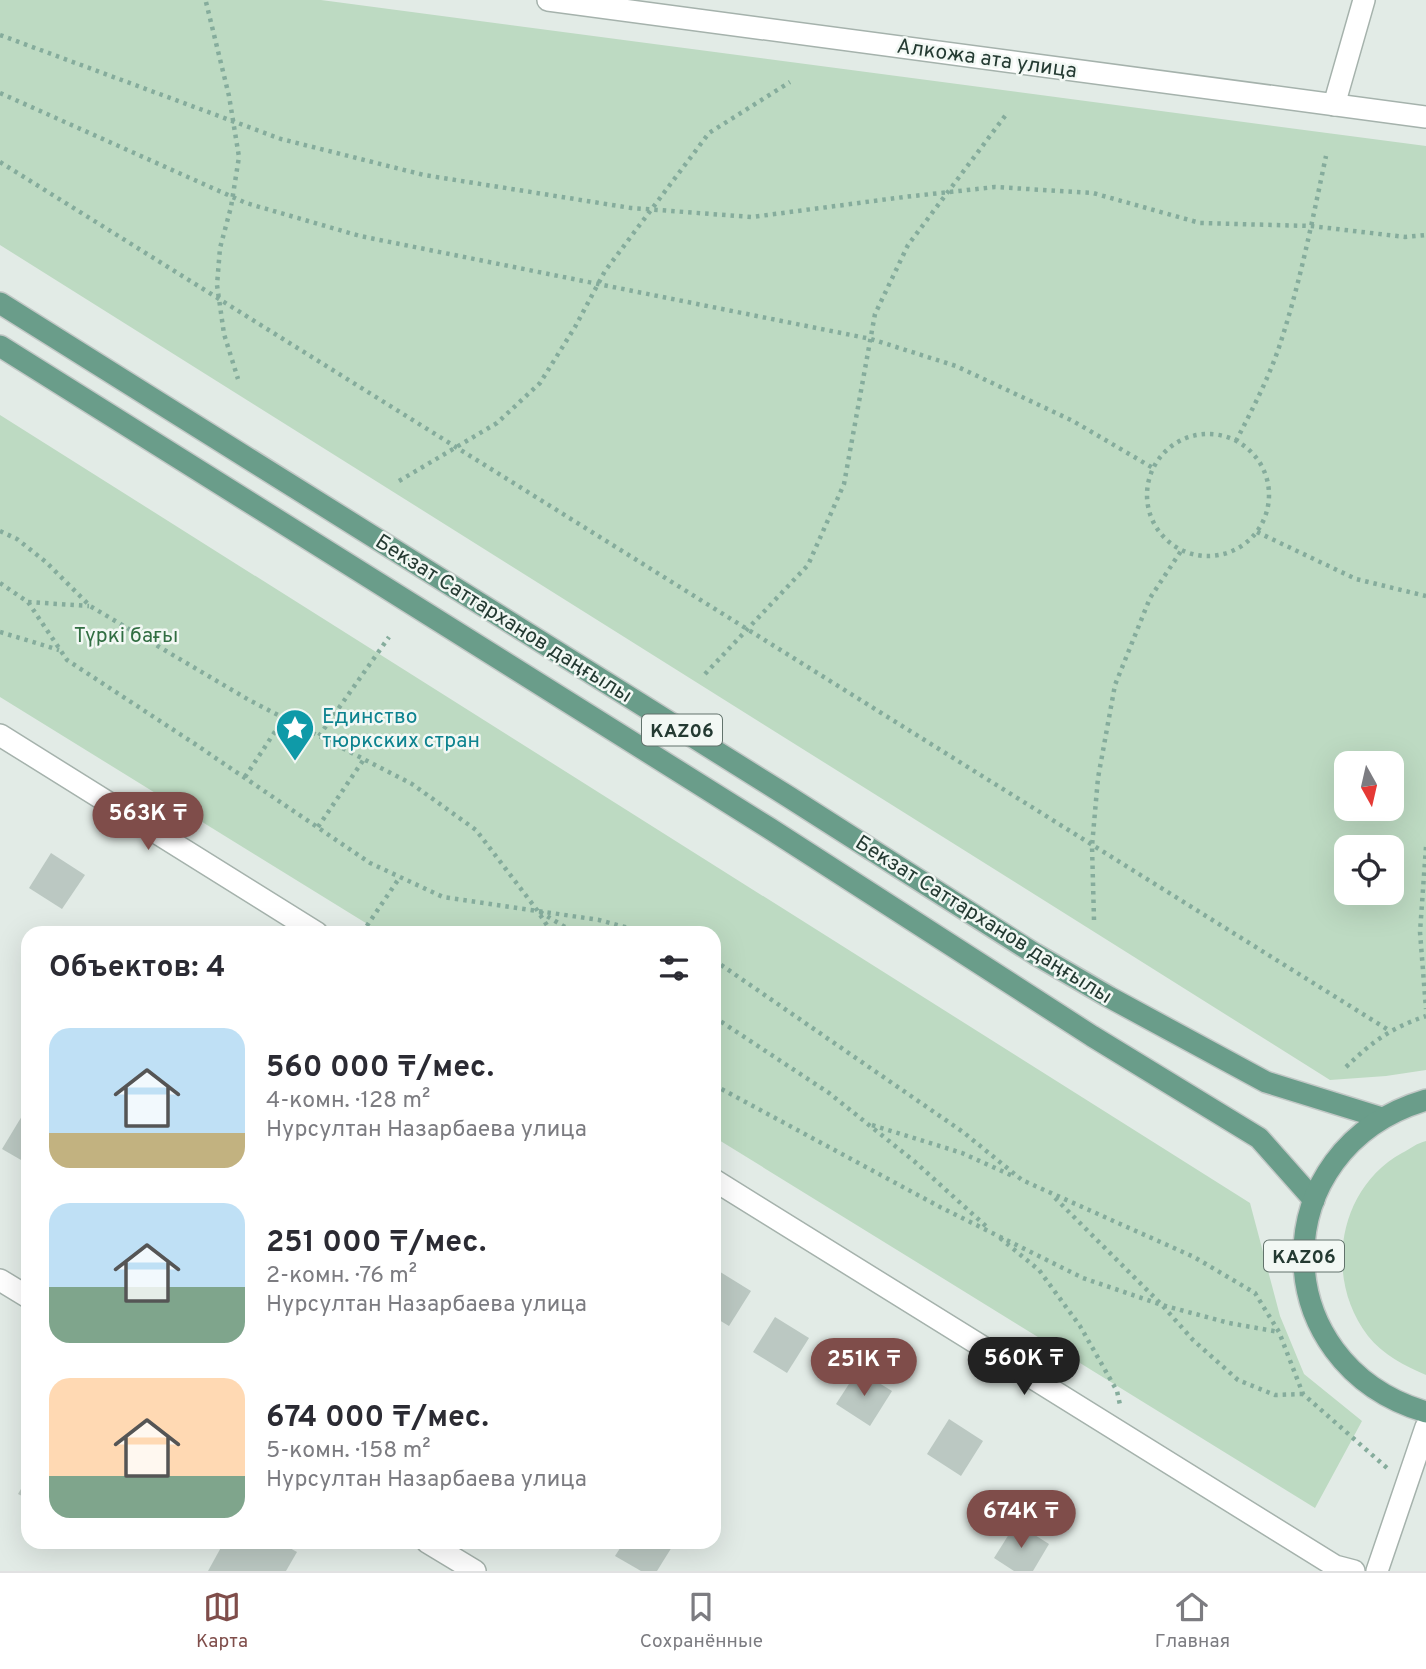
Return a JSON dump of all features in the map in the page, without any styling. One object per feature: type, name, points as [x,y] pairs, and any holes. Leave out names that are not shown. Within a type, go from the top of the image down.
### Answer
[{"type":"main road","name":"Бекзат Саттарханов даңғылы","points":[[0,303],[1035,954],[1266,1082],[1382,1118]]},
{"type":"main road","name":"Бекзат Саттарханов даңғылы","points":[[0,346],[769,828],[1092,1036],[1259,1138],[1314,1200]]},
{"type":"main road","name":"KАZ06","points":[[1426,1100],[1382,1118],[1360,1134],[1341,1153],[1325,1175],[1314,1200],[1306,1227],[1303,1254],[1312,1308],[1323,1333],[1338,1356],[1379,1393],[1426,1412]]},
{"type":"street","name":"Алкожа ата улица","points":[[548,0],[1426,117]]},
{"type":"street","points":[[1334,104],[1364,0]]},
{"type":"street","points":[[0,735],[306,926]]},
{"type":"street","points":[[721,1184],[1335,1566],[1354,1571]]},
{"type":"street","points":[[0,1280],[21,1293]]},
{"type":"street","points":[[1377,1571],[1426,1427]]},
{"type":"street","points":[[439,1549],[475,1571]]},
{"type":"path","points":[[206,2],[239,157],[233,197],[220,248],[217,285],[224,334],[239,379]]},
{"type":"path","points":[[0,35],[281,139],[424,175],[651,210],[752,217],[995,187],[1093,193],[1200,223],[1311,226],[1405,237],[1426,235]]},
{"type":"path","points":[[399,481],[497,423],[540,383],[605,271],[709,134],[790,82]]},
{"type":"path","points":[[0,93],[246,203],[360,236],[871,339],[956,366],[1073,421],[1153,468]]},
{"type":"path","points":[[705,674],[808,565],[844,484],[876,314],[908,246],[1007,113]]},
{"type":"path","points":[[1236,441],[1258,399],[1281,341],[1299,279],[1326,156]]},
{"type":"path","points":[[0,162],[1390,1031]]},
{"type":"path","points":[[1198,434],[1218,435],[1236,441],[1253,453],[1267,482],[1269,492],[1266,513],[1257,532],[1242,546],[1222,555],[1201,556],[1181,551],[1165,539],[1153,524],[1147,505],[1147,486],[1153,468],[1164,452],[1180,440],[1198,434]]},
{"type":"path","points":[[0,531],[17,539],[46,562],[90,606],[284,718],[412,785],[476,830],[547,926]]},
{"type":"path","points":[[1257,532],[1356,579],[1426,596]]},
{"type":"path","points":[[1094,920],[1093,846],[1098,778],[1115,685],[1150,598],[1181,551]]},
{"type":"path","points":[[0,583],[28,602],[67,660],[370,863],[443,897],[599,920],[621,926]]},
{"type":"path","points":[[28,602],[90,606]]},
{"type":"path","points":[[0,632],[60,650]]},
{"type":"path","points":[[319,736],[389,637]]},
{"type":"path","points":[[245,777],[284,718]]},
{"type":"path","points":[[318,827],[363,759]]},
{"type":"path","points":[[1426,847],[1420,932],[1426,1009]]},
{"type":"path","points":[[367,926],[400,877]]},
{"type":"path","points":[[537,910],[563,926]]},
{"type":"path","points":[[721,965],[963,1132],[1022,1180]]},
{"type":"path","points":[[1346,1067],[1372,1041],[1405,1023],[1426,1016]]},
{"type":"path","points":[[721,1022],[829,1093],[914,1161],[1039,1270],[1080,1326],[1117,1391],[1127,1436]]},
{"type":"path","points":[[721,1089],[928,1201],[1083,1278],[1162,1305],[1229,1323],[1279,1332]]},
{"type":"path","points":[[867,1124],[962,1153],[1194,1256],[1255,1293],[1279,1332],[1303,1394],[1406,1485]]},
{"type":"path","points":[[1052,1195],[1194,1340],[1238,1380],[1275,1395],[1303,1394]]},
{"type":"green space","points":[[0,0],[321,0],[1426,146],[1426,1070],[1330,1080],[0,245]]},
{"type":"green space","name":"Түркі бағы","points":[[0,415],[1250,1203],[1280,1316],[1304,1374],[1362,1421],[1315,1508],[721,1141],[721,926],[371,926],[0,697]]},
{"type":"green space","points":[[1426,1141],[1426,1375],[1387,1354],[1368,1336],[1354,1313],[1342,1263],[1344,1237],[1351,1212],[1363,1189],[1380,1169],[1402,1153]]},
{"type":"building","points":[[51,853],[85,875],[62,909],[29,888]]},
{"type":"building","points":[[21,1118],[21,1160],[2,1149]]},
{"type":"building","points":[[721,1272],[751,1291],[729,1326],[721,1321]]},
{"type":"building","points":[[775,1317],[809,1338],[787,1373],[753,1352]]},
{"type":"building","points":[[858,1370],[892,1391],[870,1426],[836,1404]]},
{"type":"building","points":[[949,1419],[983,1441],[961,1476],[927,1454]]},
{"type":"building","points":[[1016,1523],[1049,1544],[1033,1571],[1014,1571],[994,1558]]},
{"type":"building","points":[[220,1549],[292,1549],[297,1552],[286,1571],[208,1571]]},
{"type":"building","points":[[620,1549],[671,1549],[657,1571],[641,1571],[615,1556]]},
{"type":"place","name":"Единство тюркских стран","points":[[295,762]]}]
